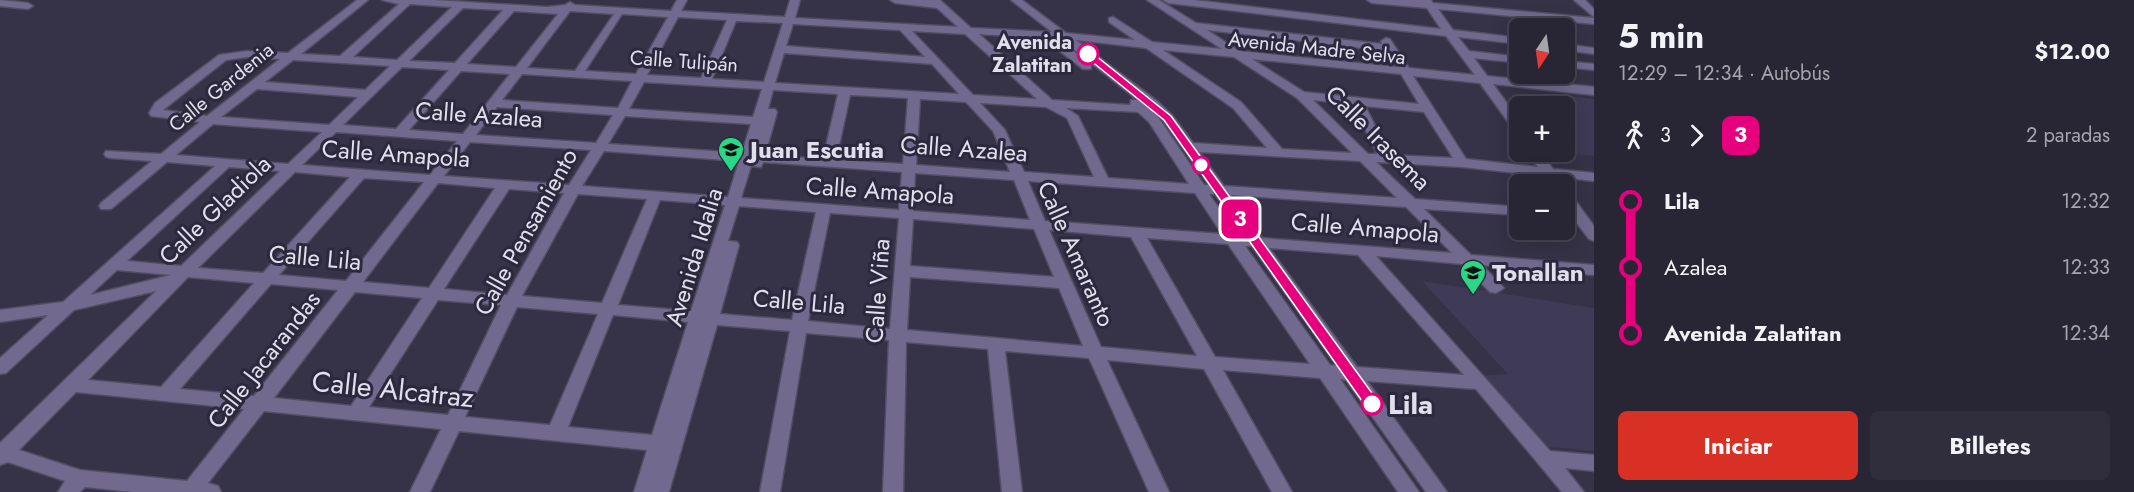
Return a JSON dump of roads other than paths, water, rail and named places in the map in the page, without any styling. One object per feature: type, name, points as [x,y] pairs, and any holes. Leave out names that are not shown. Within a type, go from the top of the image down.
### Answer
[{"type":"street","name":"Calle Gardenia","points":[[105,206],[363,0]]},
{"type":"street","name":"Avenida Madre Selva","points":[[387,0],[460,5],[564,7],[731,21],[792,22]]},
{"type":"street","name":"Calle Pensamiento","points":[[420,492],[512,300],[573,190],[622,111],[682,0]]},
{"type":"street","name":"Avenida Idalia","points":[[644,492],[665,445],[739,204],[792,22],[795,0]]},
{"type":"street","name":"Avenida Idalia","points":[[792,22],[803,0]]},
{"type":"street","points":[[895,0],[937,2],[1050,104],[1073,111],[1143,109]]},
{"type":"street","points":[[1003,0],[1158,108],[1437,492]]},
{"type":"street","points":[[1016,0],[1054,37],[1154,120],[1233,240],[1409,492]]},
{"type":"street","name":"Calle Irasema","points":[[1152,0],[1301,95],[1496,288]]},
{"type":"street","points":[[1168,0],[1292,15],[1372,20],[1509,40]]},
{"type":"street","points":[[1285,0],[1309,63]]},
{"type":"street","points":[[1372,0],[1428,3],[1594,21]]},
{"type":"street","points":[[1579,0],[1594,14]]},
{"type":"street","points":[[344,59],[408,2]]},
{"type":"street","points":[[0,3],[28,6]]},
{"type":"street","points":[[1428,3],[1509,114]]},
{"type":"street","name":"Calle Gladiola","points":[[2,453],[330,128],[460,5]]},
{"type":"street","points":[[399,132],[512,7]]},
{"type":"street","name":"Avenida Madre Selva","points":[[564,7],[618,15],[1054,37],[1594,92]]},
{"type":"street","name":"Calle Jacarandas","points":[[197,491],[259,403],[519,70],[564,7]]},
{"type":"street","points":[[578,74],[618,15]]},
{"type":"street","points":[[1113,20],[1237,105],[1276,152]]},
{"type":"street","points":[[1372,20],[1409,74],[1462,163]]},
{"type":"street","points":[[705,82],[731,21]]},
{"type":"street","points":[[1194,26],[1391,48]]},
{"type":"street","name":"Calle Amaranto","points":[[902,28],[966,98],[999,130],[1016,175],[1159,492]]},
{"type":"street","points":[[1575,48],[1594,51]]},
{"type":"street","points":[[784,49],[932,61]]},
{"type":"street","name":"Calle Tulipán","points":[[155,112],[159,106],[223,57],[234,54],[398,62],[1050,104]]},
{"type":"street","points":[[1465,54],[1509,59]]},
{"type":"street","points":[[1575,65],[1594,68]]},
{"type":"street","name":"Avenida Madre Selva","points":[[1487,82],[1594,97]]},
{"type":"street","points":[[253,86],[365,94]]},
{"type":"street","name":"Avenida Idalia","points":[[753,157],[758,121],[773,87]]},
{"type":"street","points":[[829,162],[845,91]]},
{"type":"street","name":"Calle Viña","points":[[893,492],[898,335],[914,94]]},
{"type":"street","points":[[1301,95],[1430,109]]},
{"type":"street","points":[[1356,101],[1384,158]]},
{"type":"street","points":[[493,103],[758,121]]},
{"type":"street","points":[[1073,111],[1103,182]]},
{"type":"street","name":"Calle Azalea","points":[[155,112],[165,116],[210,120],[1509,210]]},
{"type":"street","points":[[1188,147],[1462,163],[1594,177]]},
{"type":"street","name":"Calle Amapola","points":[[111,154],[739,204],[1038,224],[1594,270]]},
{"type":"street","points":[[1541,162],[1548,172]]},
{"type":"street","points":[[0,368],[64,307],[226,164]]},
{"type":"street","points":[[165,394],[360,174]]},
{"type":"street","points":[[356,413],[504,184]]},
{"type":"street","points":[[556,433],[655,196]]},
{"type":"street","points":[[1575,206],[1587,219],[1594,236]]},
{"type":"street","points":[[770,492],[799,326],[824,210]]},
{"type":"street","points":[[1136,232],[1282,492]]},
{"type":"street","points":[[1362,250],[1481,383],[1574,492]]},
{"type":"street","name":"Calle Lila","points":[[112,264],[180,276],[267,278],[1209,363],[1481,383]]},
{"type":"street","points":[[903,271],[1064,283]]},
{"type":"street","points":[[0,316],[64,307],[180,276]]},
{"type":"street","points":[[996,344],[1012,492]]},
{"type":"street","name":"Calle Alcatraz","points":[[73,385],[665,445]]},
{"type":"street","name":"Avenida Idalia","points":[[658,492],[665,445]]},
{"type":"street","points":[[2,453],[74,485],[197,491]]},
{"type":"street","points":[[1545,458],[1594,463]]},
{"type":"place","name":"Avenida Zalatitan","points":[[1088,54]]},
{"type":"place","name":"Juan Escutia","points":[[731,173]]},
{"type":"place","name":"Tonallan","points":[[1473,296]]},
{"type":"place","name":"Lila","points":[[1372,404]]}]
